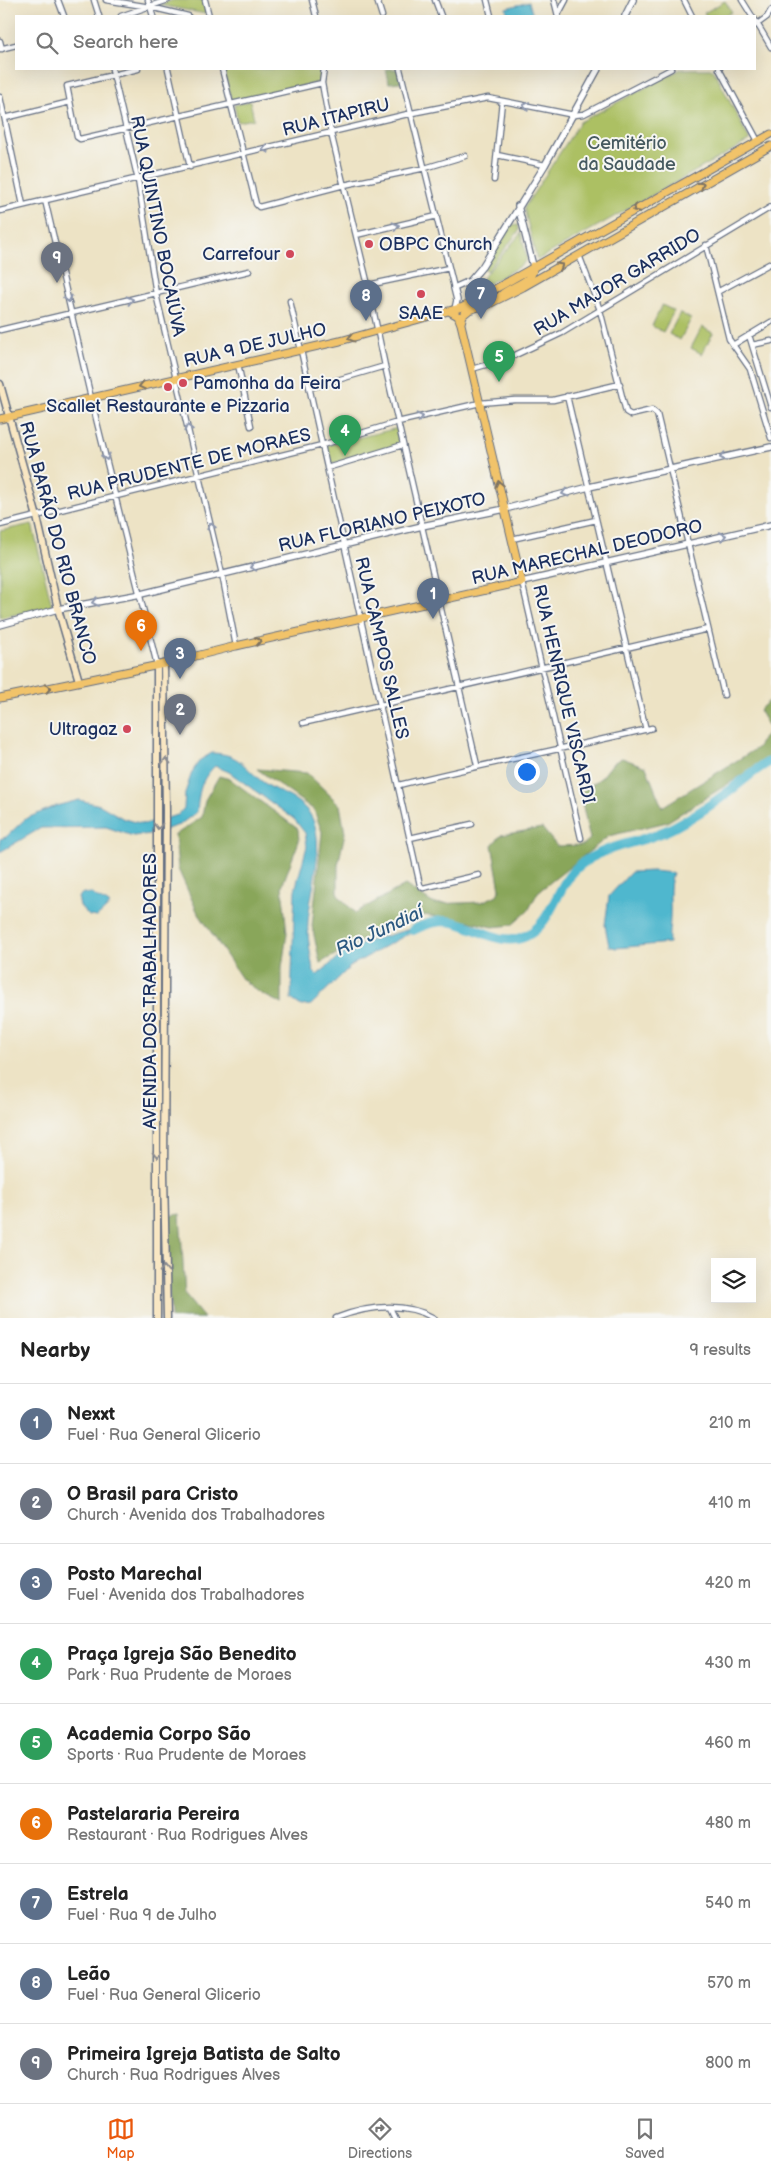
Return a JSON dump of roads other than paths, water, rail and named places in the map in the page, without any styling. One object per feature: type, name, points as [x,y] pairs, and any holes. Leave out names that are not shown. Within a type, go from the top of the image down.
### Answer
[{"type":"main road","name":"RUA 9 DE JULHO","points":[[459,309],[771,134]]},
{"type":"main road","name":"RUA 9 DE JULHO","points":[[0,419],[302,350],[497,300],[771,146]]},
{"type":"main road","points":[[497,300],[505,291],[529,278],[534,272],[533,266]]},
{"type":"main road","points":[[457,300],[458,316],[461,324]]},
{"type":"main road","points":[[459,309],[463,315],[461,324]]},
{"type":"main road","name":"RUA HENRIQUE VISCARDI","points":[[461,324],[522,582]]},
{"type":"main road","name":"RUA BARÃO DO RIO BRANCO","points":[[0,384],[37,517],[58,609],[79,681]]},
{"type":"main road","name":"RUA MARECHAL DEODORO","points":[[0,698],[161,665],[236,646],[522,582]]},
{"type":"main road","name":"AVENIDA DOS TRABALHADORES","points":[[157,1318],[158,844],[161,665]]},
{"type":"main road","name":"AVENIDA DOS TRABALHADORES","points":[[161,665],[166,810],[164,1183],[167,1318]]},
{"type":"street","points":[[58,0],[64,15]]},
{"type":"street","points":[[94,0],[99,15]]},
{"type":"street","points":[[106,0],[150,6],[184,15]]},
{"type":"street","points":[[148,0],[153,15]]},
{"type":"street","points":[[124,15],[168,0]]},
{"type":"street","points":[[205,0],[209,15]]},
{"type":"street","points":[[312,0],[316,15]]},
{"type":"street","points":[[376,0],[382,15]]},
{"type":"street","points":[[436,0],[441,15]]},
{"type":"street","points":[[487,0],[491,15]]},
{"type":"street","points":[[554,0],[558,15]]},
{"type":"street","points":[[558,15],[566,0]]},
{"type":"street","points":[[628,14],[634,0]]},
{"type":"street","points":[[684,0],[692,15]]},
{"type":"street","points":[[742,0],[751,15]]},
{"type":"street","points":[[771,10],[767,17],[756,24],[771,47]]},
{"type":"street","points":[[0,40],[1,49],[15,45]]},
{"type":"street","name":"RUA QUINTINO BOCAIÚVA","points":[[112,70],[138,180],[156,294],[222,574],[236,646]]},
{"type":"street","points":[[133,70],[67,86],[76,138],[80,139],[322,82]]},
{"type":"street","points":[[168,70],[190,167]]},
{"type":"street","points":[[222,70],[256,204],[261,207],[344,185],[425,168],[465,156]]},
{"type":"street","points":[[324,70],[322,82],[331,133],[368,285],[477,765]]},
{"type":"street","points":[[400,70],[457,300]]},
{"type":"street","points":[[454,288],[477,274],[545,165],[597,70]]},
{"type":"street","points":[[658,70],[660,74]]},
{"type":"street","name":"RUA ITAPIRU","points":[[0,211],[412,114],[488,98],[574,115],[592,111],[670,70]]},
{"type":"street","points":[[720,70],[758,141]]},
{"type":"street","points":[[0,98],[23,205]]},
{"type":"street","points":[[5,118],[70,102]]},
{"type":"street","points":[[494,180],[502,102]]},
{"type":"street","points":[[497,156],[545,165]]},
{"type":"street","points":[[44,200],[91,398],[161,665]]},
{"type":"street","points":[[518,206],[533,266]]},
{"type":"street","name":"RUA MAJOR GARRIDO","points":[[472,369],[533,348],[771,207]]},
{"type":"street","points":[[356,236],[437,216]]},
{"type":"street","points":[[509,222],[518,221],[523,225]]},
{"type":"street","points":[[706,245],[726,330],[732,345],[746,361],[771,438]]},
{"type":"street","points":[[578,255],[600,310],[625,409],[628,414],[652,410],[657,414],[724,695]]},
{"type":"street","points":[[718,291],[771,263]]},
{"type":"street","points":[[368,285],[449,268]]},
{"type":"street","points":[[0,330],[249,272]]},
{"type":"street","name":"RUA CAMPOS SALLES","points":[[290,300],[420,885],[423,888],[479,876]]},
{"type":"street","points":[[732,345],[771,322]]},
{"type":"street","points":[[749,335],[768,388],[771,407]]},
{"type":"street","points":[[752,345],[771,340]]},
{"type":"street","points":[[238,364],[251,426]]},
{"type":"street","points":[[310,388],[385,366]]},
{"type":"street","name":"RUA PRUDENTE DE MORAES","points":[[0,525],[322,445],[398,422],[480,403],[553,400],[620,384]]},
{"type":"street","points":[[757,391],[768,388]]},
{"type":"street","points":[[567,396],[646,730]]},
{"type":"street","points":[[327,468],[403,445]]},
{"type":"street","name":"RUA FLORIANO PEIXOTO","points":[[0,626],[58,609],[141,594],[422,526],[504,509],[669,468],[771,448]]},
{"type":"street","points":[[512,539],[596,520]]},
{"type":"street","name":"RUA MARECHAL DEODORO","points":[[522,582],[771,526]]},
{"type":"street","name":"RUA HENRIQUE VISCARDI","points":[[522,582],[581,838]]},
{"type":"street","points":[[303,723],[708,629]]},
{"type":"street","points":[[399,785],[477,765],[561,750],[652,728]]},
{"type":"street","points":[[410,838],[472,824]]},
{"type":"street","points":[[336,1318],[355,1310],[370,1308],[413,1309],[434,1318]]},
{"type":"street","points":[[390,1308],[395,1318]]},
{"type":"water","points":[[529,2],[533,15],[508,15],[506,8]]},
{"type":"water","points":[[212,753],[229,756],[241,762],[263,782],[301,804],[312,819],[316,832],[317,862],[309,909],[308,928],[313,971],[317,975],[343,954],[368,941],[424,925],[352,965],[311,1005],[301,1006],[291,999],[295,890],[307,846],[305,833],[294,819],[229,772],[215,766],[203,781],[197,812],[179,825],[151,834],[133,836],[106,827],[41,828],[0,852],[0,839],[6,837],[25,819],[56,806],[79,800],[100,805],[124,819],[144,824],[178,815],[184,808],[185,793],[192,772],[200,760]]},
{"type":"water","points":[[653,871],[673,873],[670,890],[669,943],[616,948],[609,946],[605,925],[609,896],[631,872]]},
{"type":"water","points":[[83,893],[93,894],[110,905],[97,917],[89,916],[80,906],[78,897]]},
{"type":"waterway","name":"Rio Jundiaí","points":[[413,930],[429,924],[446,921],[456,922],[486,934],[506,939],[526,936],[543,922],[565,882],[580,865],[602,852],[662,833],[689,819],[771,761]]},
{"type":"place","name":"OBPC Church","points":[[369,244]]},
{"type":"place","name":"Carrefour","points":[[290,254]]},
{"type":"place","name":"Primeira Igreja Batista de Salto","points":[[57,283]]},
{"type":"place","name":"SAAE","points":[[421,294]]},
{"type":"place","name":"Estrela","points":[[481,319]]},
{"type":"place","name":"Leão","points":[[366,321]]},
{"type":"place","name":"Academia Corpo São","points":[[499,382]]},
{"type":"place","name":"Pamonha da Feira","points":[[183,383]]},
{"type":"place","name":"Scallet Restaurante e Pizzaria","points":[[168,387]]},
{"type":"place","name":"Praça Igreja São Benedito","points":[[345,456]]},
{"type":"place","name":"Nexxt","points":[[433,619]]},
{"type":"place","name":"Pastelararia Pereira","points":[[141,651]]},
{"type":"place","name":"Posto Marechal","points":[[180,679]]},
{"type":"place","name":"Ultragaz","points":[[127,729]]},
{"type":"place","name":"O Brasil para Cristo","points":[[180,735]]},
{"type":"park label","name":"Cemitério da Saudade","points":[[627,153]]}]
